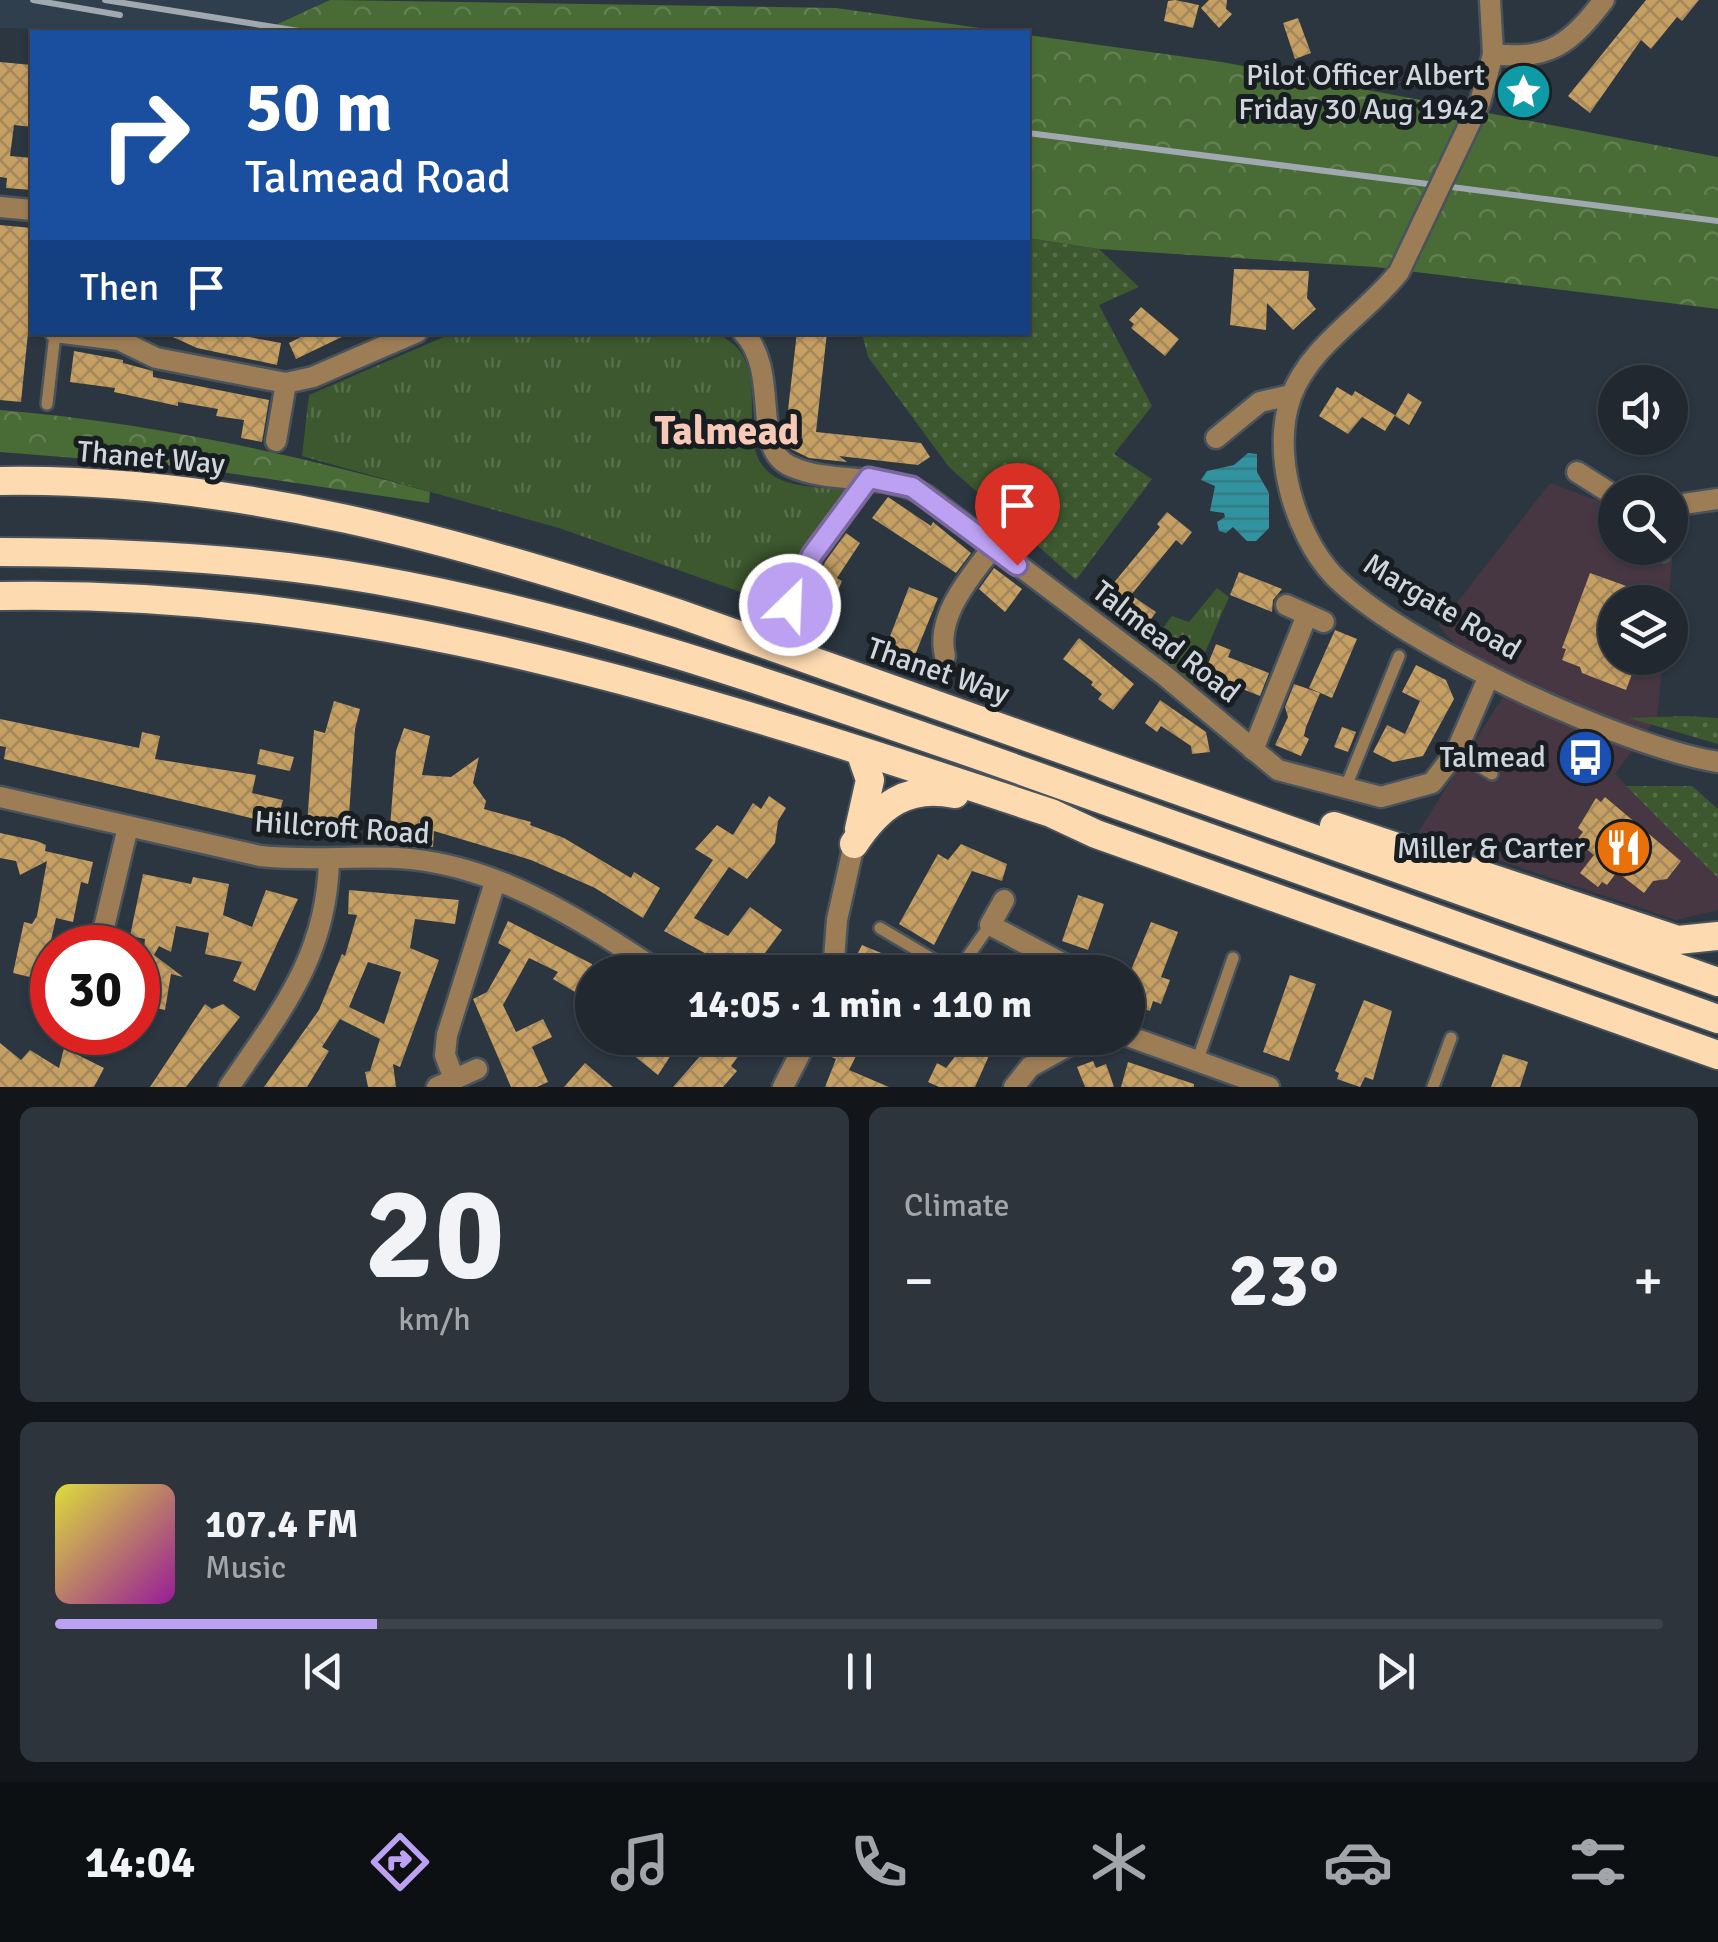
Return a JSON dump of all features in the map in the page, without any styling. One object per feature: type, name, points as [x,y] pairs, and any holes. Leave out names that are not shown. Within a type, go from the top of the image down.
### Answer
[{"type":"highway","name":"Thanet Way","points":[[0,480],[132,485],[198,493],[370,523],[450,543],[680,614],[1718,982]]},
{"type":"highway","points":[[0,552],[168,555],[288,567],[478,601],[650,645],[1048,780],[1718,1019]]},
{"type":"highway","points":[[0,596],[188,601],[397,627],[595,671],[860,751],[1050,813],[1096,834]]},
{"type":"highway","points":[[854,844],[870,791],[860,751]]},
{"type":"highway","points":[[1159,783],[1240,795],[1678,940],[1718,936]]},
{"type":"highway","points":[[854,844],[876,814],[896,799],[925,790],[950,792],[1096,834],[1718,1055]]},
{"type":"street","name":"Margate Road","points":[[1490,0],[1493,54],[1480,102],[1398,272],[1308,365],[1291,396],[1285,425],[1289,478],[1302,524],[1320,558],[1356,595],[1489,676],[1599,726],[1683,757],[1718,776]]},
{"type":"street","points":[[1493,54],[1549,52],[1576,36],[1604,0]]},
{"type":"street","points":[[0,207],[30,210]]},
{"type":"street","points":[[73,335],[119,340],[156,358],[286,383],[312,378],[410,335]]},
{"type":"street","name":"Talmead Road","points":[[746,335],[764,366],[767,433],[775,454],[789,466],[912,487],[1164,676],[1278,770],[1381,797],[1404,794],[1432,783],[1456,752],[1489,676]]},
{"type":"street","points":[[276,441],[286,383]]},
{"type":"street","points":[[1216,438],[1260,402],[1291,396]]},
{"type":"street","points":[[1577,472],[1598,485]]},
{"type":"street","points":[[790,605],[812,555],[869,478]]},
{"type":"street","points":[[1688,504],[1718,499]]},
{"type":"street","points":[[944,656],[942,636],[948,617],[968,580],[993,547]]},
{"type":"street","points":[[1253,750],[1315,618],[1286,606]]},
{"type":"street","name":"Margate Road","points":[[1683,757],[1718,762]]},
{"type":"street","name":"Hillcroft Road","points":[[0,797],[255,856],[398,858],[454,866],[571,914],[634,955]]},
{"type":"street","points":[[105,925],[128,827]]},
{"type":"street","points":[[834,955],[837,920],[854,844]]},
{"type":"street","points":[[229,1087],[276,1019],[318,944],[328,904],[329,860]]},
{"type":"street","points":[[477,1069],[446,1083],[447,1035],[495,882]]},
{"type":"street","points":[[1004,900],[990,925],[1047,955]]},
{"type":"street","points":[[1145,1041],[1269,1087]]},
{"type":"street","points":[[782,1087],[799,1055]]},
{"type":"street","points":[[1014,1087],[1030,1067],[1052,1055]]},
{"type":"lane","points":[[47,404],[55,335]]},
{"type":"lane","points":[[1345,789],[1399,656]]},
{"type":"lane","points":[[1456,752],[1492,774]]},
{"type":"lane","points":[[968,955],[990,925]]},
{"type":"lane","points":[[880,928],[926,955]]},
{"type":"lane","points":[[1198,1058],[1233,958]]},
{"type":"lane","points":[[1433,1087],[1452,1038]]},
{"type":"shaded area","points":[[0,0],[330,0],[264,30],[0,28]]},
{"type":"shaded area","points":[[1550,483],[1598,501],[1598,565],[1672,565],[1670,585],[1598,585],[1598,675],[1661,675],[1657,717],[1615,774],[1718,878],[1718,910],[1676,920],[1418,833],[1502,698],[1439,626]]},
{"type":"green space","points":[[330,0],[836,8],[995,30],[264,30]]},
{"type":"green space","points":[[1030,35],[1222,62],[1718,157],[1718,309],[1375,267],[1099,249],[1030,238]]},
{"type":"green space","points":[[1030,238],[1099,249],[1139,287],[1099,305],[1152,406],[1114,454],[1152,479],[1076,580],[949,467],[868,357],[862,335],[1030,335]]},
{"type":"green space","points":[[448,335],[721,335],[739,350],[748,367],[754,445],[760,462],[773,475],[794,484],[849,490],[795,568],[780,606],[559,528],[302,456],[309,395]]},
{"type":"green space","points":[[0,410],[109,422],[271,452],[430,492],[429,503],[188,467],[0,452]]},
{"type":"green space","points":[[1217,588],[1229,597],[1192,683],[1148,648],[1172,616],[1189,622]]},
{"type":"green space","points":[[1629,718],[1718,718],[1718,744]]},
{"type":"green space","points":[[1626,786],[1692,786],[1718,809],[1718,878]]},
{"type":"water","points":[[1248,453],[1257,454],[1257,472],[1269,493],[1269,528],[1256,541],[1247,541],[1233,527],[1226,533],[1219,531],[1217,522],[1225,517],[1224,513],[1210,511],[1215,486],[1201,480],[1207,471],[1234,465]]},
{"type":"building","points":[[1209,0],[1227,0],[1226,9],[1232,14],[1219,28],[1201,8]]},
{"type":"building","points":[[1646,0],[1699,0],[1682,21],[1677,17],[1651,49],[1641,40],[1590,113],[1568,96]]},
{"type":"building","points":[[1168,1],[1199,5],[1193,28],[1164,21]]},
{"type":"building","points":[[1298,18],[1311,53],[1295,59],[1283,23]]},
{"type":"building","points":[[0,62],[30,65],[30,127],[14,125],[10,156],[30,158],[30,190],[6,188],[7,178],[0,177]]},
{"type":"building","points":[[0,225],[30,228],[30,313],[21,402],[0,400]]},
{"type":"building","points":[[1234,269],[1309,271],[1307,298],[1316,309],[1293,330],[1267,303],[1266,330],[1230,325]]},
{"type":"building","points":[[1141,307],[1179,339],[1165,356],[1131,328],[1134,324],[1129,320]]},
{"type":"building","points":[[169,335],[244,335],[281,343],[277,365],[197,348]]},
{"type":"building","points":[[305,335],[346,335],[296,359],[289,343]]},
{"type":"building","points":[[797,335],[827,335],[816,432],[921,443],[930,457],[918,465],[839,456],[847,462],[809,458],[789,448],[785,436]]},
{"type":"building","points":[[74,351],[123,360],[153,371],[153,377],[269,400],[262,442],[241,438],[244,420],[216,416],[218,409],[178,402],[178,406],[114,392],[115,388],[70,382]]},
{"type":"building","points":[[1337,387],[1352,396],[1355,391],[1395,415],[1385,431],[1362,417],[1348,434],[1319,416]]},
{"type":"building","points":[[1408,393],[1422,402],[1409,425],[1395,416]]},
{"type":"building","points":[[888,497],[931,526],[933,522],[971,553],[956,573],[872,518]]},
{"type":"building","points":[[1167,512],[1192,532],[1182,545],[1176,540],[1131,595],[1156,612],[1139,636],[1097,603],[1160,527],[1157,524]]},
{"type":"building","points":[[846,533],[860,543],[837,578],[842,581],[825,620],[802,611],[825,562]]},
{"type":"building","points":[[994,568],[1022,589],[1005,612],[979,589]]},
{"type":"building","points":[[1239,572],[1282,589],[1273,600],[1272,612],[1230,595]]},
{"type":"building","points":[[1590,573],[1624,585],[1598,585],[1598,675],[1632,675],[1626,690],[1582,673],[1580,667],[1562,660],[1566,649],[1562,648]]},
{"type":"building","points":[[909,587],[938,598],[915,655],[887,644]]},
{"type":"building","points":[[1335,630],[1357,639],[1332,698],[1309,688]]},
{"type":"building","points":[[1079,638],[1134,684],[1113,710],[1098,699],[1102,694],[1091,685],[1093,682],[1063,659]]},
{"type":"building","points":[[1216,644],[1231,650],[1228,657],[1269,673],[1260,696],[1204,674]]},
{"type":"building","points":[[1416,665],[1446,680],[1454,699],[1423,756],[1393,762],[1373,752],[1387,725],[1405,734],[1420,701],[1402,692]]},
{"type":"building","points":[[1294,684],[1320,693],[1306,727],[1304,736],[1309,739],[1301,756],[1275,745],[1288,717],[1285,707]]},
{"type":"building","points":[[1160,700],[1206,732],[1210,752],[1192,754],[1191,746],[1161,726],[1157,732],[1145,723]]},
{"type":"building","points":[[334,701],[360,709],[348,829],[307,824],[314,730],[325,733]]},
{"type":"building","points":[[0,719],[139,748],[142,732],[160,736],[155,759],[256,775],[252,793],[283,800],[276,824],[4,759],[6,747],[0,746]]},
{"type":"building","points":[[1342,727],[1356,732],[1348,752],[1334,747]]},
{"type":"building","points":[[404,728],[430,736],[422,775],[451,777],[479,757],[473,783],[486,801],[484,809],[531,822],[530,825],[564,838],[631,878],[634,872],[660,888],[643,918],[595,888],[531,860],[434,831],[433,847],[416,845],[417,829],[390,827],[396,751]]},
{"type":"building","points":[[260,749],[294,757],[290,771],[257,764]]},
{"type":"building","points":[[769,796],[786,808],[778,821],[775,843],[747,879],[729,867],[694,918],[728,936],[750,907],[782,930],[764,955],[708,955],[664,931],[713,860],[695,849],[717,825],[733,835],[753,803],[761,809]]},
{"type":"building","name":"Miller & Carter","points":[[1605,797],[1681,861],[1667,879],[1653,881],[1644,893],[1617,872],[1607,885],[1602,882],[1598,887],[1580,873],[1594,855],[1576,841],[1583,832],[1578,828],[1596,798],[1601,802]]},
{"type":"building","points":[[0,833],[37,841],[46,845],[45,851],[93,862],[88,884],[81,882],[73,922],[56,918],[54,925],[30,925],[30,977],[13,973],[24,922],[32,924],[37,916],[47,861],[20,875],[16,861],[0,858]]},
{"type":"building","points":[[961,844],[1007,864],[1002,881],[972,871],[934,945],[899,924],[938,854],[948,860]]},
{"type":"building","points":[[143,874],[191,884],[193,877],[229,884],[223,915],[252,927],[266,890],[298,899],[255,991],[233,981],[242,962],[205,954],[209,933],[176,926],[171,952],[160,946],[160,925],[132,925]]},
{"type":"building","points":[[349,890],[459,900],[455,924],[415,919],[410,948],[439,960],[400,1067],[393,1064],[396,1087],[368,1087],[365,1072],[370,1071],[380,1039],[340,1019],[322,1047],[329,1051],[307,1087],[264,1087],[319,1010],[342,954],[345,956],[357,915],[348,914]],"holes":[[[368,962],[401,972],[384,1024],[349,1007]]]},
{"type":"building","points":[[1078,895],[1104,904],[1088,950],[1062,941]]},
{"type":"building","points":[[508,921],[575,955],[575,992],[553,979],[558,972],[529,958],[503,1005],[516,1032],[543,1019],[552,1037],[532,1047],[548,1082],[537,1087],[511,1087],[473,999],[487,992],[511,950],[498,943]]},
{"type":"building","points":[[1151,922],[1178,932],[1161,977],[1170,980],[1161,1004],[1153,1001],[1150,1011],[1145,1009],[1145,955],[1137,955]]},
{"type":"building","points":[[862,945],[886,955],[857,955]]},
{"type":"building","points":[[160,960],[183,977],[171,974],[165,1010],[160,1009]]},
{"type":"building","points":[[1290,975],[1316,984],[1289,1061],[1263,1052]]},
{"type":"building","points":[[1364,1000],[1392,1011],[1373,1080],[1365,1077],[1360,1087],[1337,1079],[1339,1073],[1335,1071]]},
{"type":"building","points":[[205,1004],[212,1009],[223,1004],[240,1017],[186,1087],[150,1087]]},
{"type":"building","points":[[0,1043],[21,1060],[30,1050],[30,1055],[38,1055],[59,1068],[62,1055],[78,1055],[104,1068],[94,1087],[0,1087]]},
{"type":"building","points":[[1503,1054],[1528,1062],[1520,1087],[1491,1087]]},
{"type":"building","points":[[633,1055],[671,1055],[658,1075]]},
{"type":"building","points":[[701,1055],[739,1055],[731,1066],[737,1071],[723,1087],[673,1087]]},
{"type":"building","points":[[827,1055],[856,1055],[849,1070],[889,1087],[825,1087],[836,1059]]},
{"type":"building","points":[[956,1055],[989,1055],[975,1087],[939,1087],[928,1082],[937,1063],[946,1068]]},
{"type":"building","points":[[1093,1061],[1096,1068],[1106,1064],[1114,1087],[1085,1087],[1077,1067]]},
{"type":"building","points":[[1128,1062],[1194,1084],[1194,1087],[1121,1087]]},
{"type":"building","points":[[585,1063],[613,1087],[564,1087]]},
{"type":"railway","points":[[33,0],[120,15]]},
{"type":"railway","points":[[105,0],[292,30]]},
{"type":"railway","points":[[1030,133],[1718,221]]},
{"type":"place","name":"Pilot Officer Albert Friday 30 Aug 1942","points":[[1524,92]]},
{"type":"place","name":"Talmead","points":[[1585,757]]},
{"type":"place","name":"Miller & Carter","points":[[1624,848]]},
{"type":"district","name":"Talmead","points":[[727,431]]},
{"type":"route","points":[[790,605],[812,555],[869,478],[912,487],[1017,565]]}]
